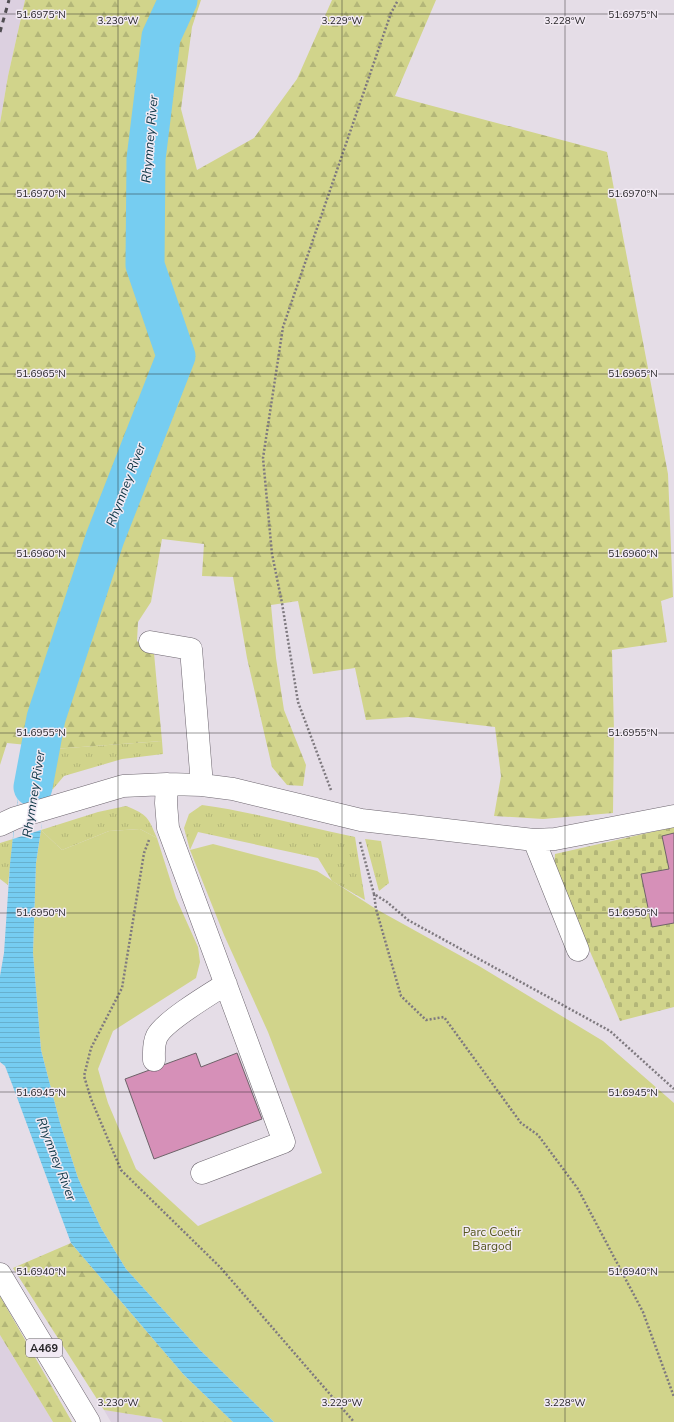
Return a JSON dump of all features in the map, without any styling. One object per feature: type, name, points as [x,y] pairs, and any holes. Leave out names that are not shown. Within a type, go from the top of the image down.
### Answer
[{"type":"street","points":[[150,642],[191,649],[202,785]]},
{"type":"street","points":[[167,784],[166,803],[168,828],[284,1142],[202,1173]]},
{"type":"street","points":[[7,821],[123,786],[167,784],[202,785],[233,789],[361,820],[534,840],[555,839],[674,816]]},
{"type":"street","points":[[534,840],[578,950]]},
{"type":"street","points":[[154,1060],[154,1047],[157,1035],[172,1020],[226,984]]},
{"type":"street","name":"A469","points":[[0,1274],[88,1422]]},
{"type":"path","points":[[340,815],[298,702],[282,603],[272,554],[263,458],[283,327],[391,13],[398,0]]},
{"type":"path","points":[[361,820],[359,837],[374,894],[376,909],[401,996],[426,1020],[444,1017],[521,1123],[538,1135],[578,1189],[643,1312],[674,1397]]},
{"type":"path","points":[[168,828],[152,832],[144,852],[122,988],[91,1048],[84,1076],[121,1170],[220,1267],[354,1422]]},
{"type":"path","points":[[374,894],[387,902],[408,920],[610,1031],[674,1089]]},
{"type":"shaded area","points":[[0,0],[25,0],[8,76],[0,123]]},
{"type":"shaded area","points":[[0,1335],[53,1422],[0,1422]]},
{"type":"shaded area","points":[[104,1410],[161,1419],[163,1422],[111,1422]]},
{"type":"green space","points":[[25,0],[201,0],[192,27],[181,109],[197,170],[254,138],[297,79],[332,0],[436,0],[395,96],[607,152],[668,474],[673,597],[661,601],[667,642],[612,650],[614,731],[613,813],[543,819],[494,816],[501,776],[495,727],[409,717],[366,720],[355,668],[313,674],[298,601],[271,605],[276,658],[284,710],[306,765],[303,786],[287,785],[272,767],[247,658],[233,577],[202,576],[204,544],[162,539],[151,602],[138,622],[137,641],[154,653],[162,741],[54,749],[55,736],[29,732],[27,745],[7,743],[0,765],[0,123],[8,76]]},
{"type":"green space","points":[[162,741],[163,754],[122,759],[64,776],[53,789],[47,790],[54,749]]},
{"type":"green space","points":[[202,805],[355,837],[365,900],[332,881],[318,858],[198,832],[190,850],[184,828],[189,814]]},
{"type":"green space","points":[[126,806],[139,812],[149,821],[157,838],[140,829],[109,831],[62,850],[41,830],[98,812]]},
{"type":"green space","points":[[674,827],[674,1007],[620,1021],[554,868],[555,854]]},
{"type":"green space","name":"Parc Coetir Bargod","points":[[140,829],[157,838],[176,898],[198,947],[200,962],[196,978],[113,1031],[98,1069],[108,1103],[136,1169],[198,1226],[322,1173],[268,1032],[224,935],[190,850],[213,844],[317,871],[376,909],[479,966],[603,1041],[674,1103],[674,1422],[274,1422],[200,1350],[126,1269],[101,1228],[78,1178],[60,1123],[41,1050],[33,953],[36,863],[41,830],[62,850],[109,831]]},
{"type":"green space","points":[[13,839],[8,885],[0,879],[0,843]]},
{"type":"green space","points":[[365,839],[381,841],[389,883],[379,891]]},
{"type":"green space","points":[[71,1243],[184,1375],[233,1422],[163,1422],[161,1419],[104,1410],[13,1268]]},
{"type":"green space","points":[[0,1296],[72,1422],[53,1422],[0,1335]]},
{"type":"water","points":[[28,731],[55,736],[36,863],[33,953],[41,1050],[60,1123],[78,1178],[101,1228],[126,1269],[200,1350],[274,1422],[233,1422],[184,1375],[71,1243],[5,1066],[0,1062],[0,976],[4,953],[10,864],[15,818]]},
{"type":"pier","points":[[27,745],[54,749],[51,763],[24,759]]},
{"type":"pier","points":[[47,790],[41,830],[13,839],[18,799]]},
{"type":"building","points":[[674,833],[674,923],[652,927],[641,874],[669,869],[662,836]]},
{"type":"building","points":[[196,1053],[201,1067],[237,1053],[262,1119],[154,1159],[125,1079]]},
{"type":"waterway","name":"Rhymney River","points":[[33,787],[46,718],[105,538],[176,356],[145,265],[146,159],[161,37],[178,0]]},
{"type":"railway","points":[[0,32],[9,0]]}]
